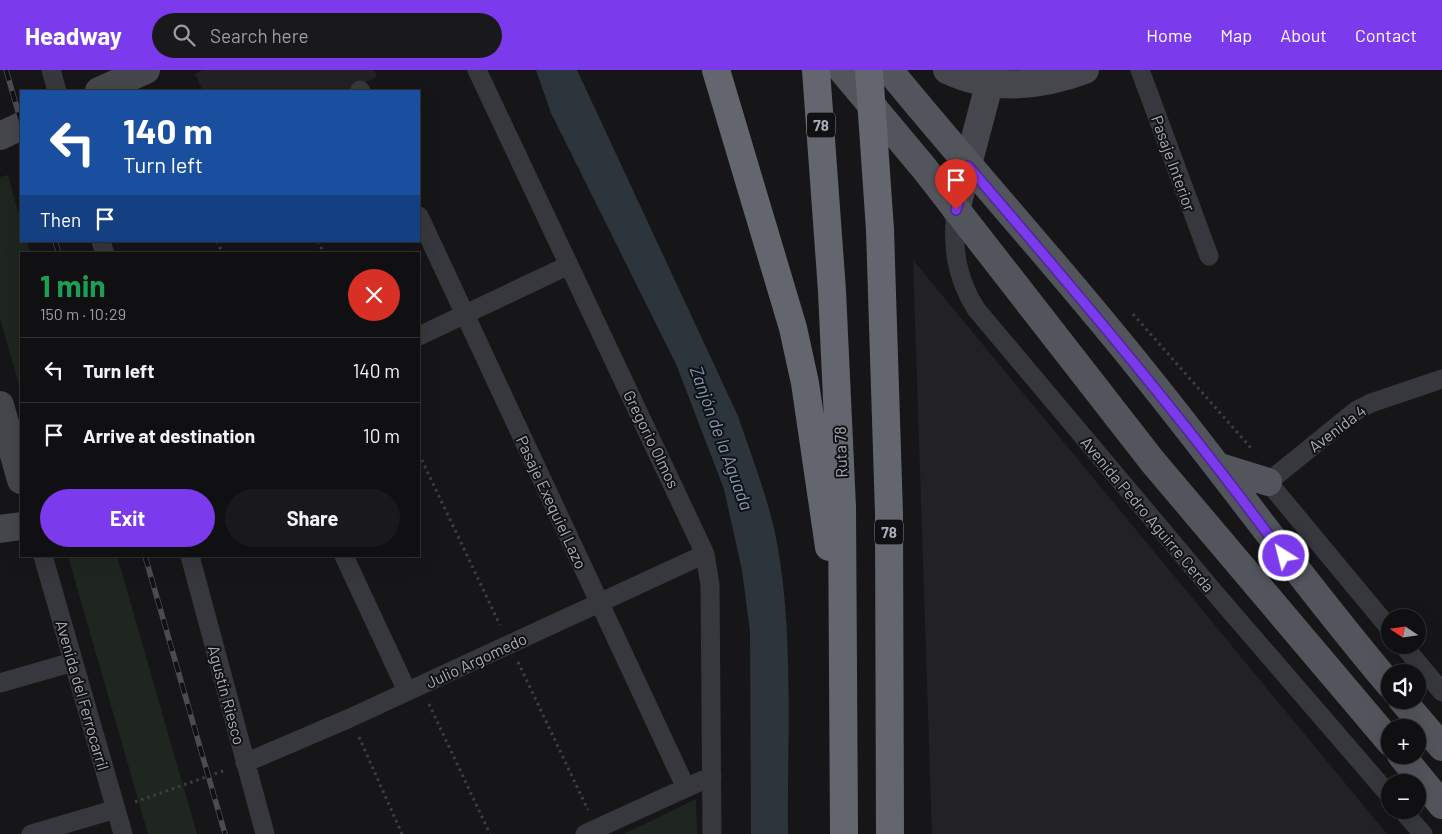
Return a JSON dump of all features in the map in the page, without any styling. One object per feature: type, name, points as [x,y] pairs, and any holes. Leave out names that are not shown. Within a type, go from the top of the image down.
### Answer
[{"type":"highway","points":[[716,70],[793,328],[805,383],[826,532],[844,613]]},
{"type":"highway","name":"Ruta 78","points":[[816,70],[825,181],[838,401],[844,613],[844,834]]},
{"type":"highway","name":"78","points":[[869,70],[880,230],[889,514],[890,834]]},
{"type":"main road","points":[[842,70],[956,210],[1154,462],[1381,731]]},
{"type":"main road","points":[[889,70],[1139,367],[1217,466],[1284,556],[1381,675]]},
{"type":"main road","points":[[1217,466],[1268,482]]},
{"type":"main road","points":[[1410,709],[1442,747]]},
{"type":"main road","points":[[1409,764],[1442,804]]},
{"type":"street","points":[[51,70],[57,90]]},
{"type":"street","points":[[101,90],[146,70]]},
{"type":"street","name":"Gregorio Olmos","points":[[477,70],[705,554],[710,585],[712,834]]},
{"type":"street","points":[[947,70],[991,77],[1024,85],[1045,82],[1085,70]]},
{"type":"street","name":"Pasaje Interior","points":[[1140,70],[1208,256]]},
{"type":"street","points":[[956,210],[991,77]]},
{"type":"street","points":[[0,136],[20,126]]},
{"type":"street","name":"Avenida Pedro Aguirre Cerda","points":[[956,210],[954,245],[959,274],[976,308],[1214,592],[1381,786]]},
{"type":"street","name":"Pasaje Exequiel Lazo","points":[[420,218],[686,788]]},
{"type":"street","points":[[420,336],[569,265]]},
{"type":"street","name":"Avenida 4","points":[[1268,482],[1357,410],[1370,403],[1442,379]]},
{"type":"street","points":[[0,405],[20,476]]},
{"type":"street","points":[[1268,482],[1381,618]]},
{"type":"street","points":[[0,529],[20,526]]},
{"type":"street","name":"Julio Argomedo","points":[[245,763],[350,718],[705,554]]},
{"type":"street","name":"Avenida del Ferrocarril","points":[[43,557],[123,834]]},
{"type":"street","name":"Agustín Riesco","points":[[190,557],[265,834]]},
{"type":"street","points":[[345,557],[413,688]]},
{"type":"street","points":[[1410,654],[1442,692]]},
{"type":"street","points":[[0,683],[73,662]]},
{"type":"street","points":[[585,834],[712,776]]},
{"type":"street","points":[[31,834],[116,810]]},
{"type":"street","points":[[1410,819],[1423,834]]},
{"type":"path","points":[[413,688],[490,834]]},
{"type":"path","points":[[350,718],[402,834]]},
{"type":"path","points":[[116,810],[245,763]]},
{"type":"shaded area","points":[[203,70],[374,70],[377,77],[348,90],[203,90],[195,74]]},
{"type":"shaded area","points":[[8,175],[20,218],[20,242],[27,242],[30,252],[20,252],[20,389],[0,319],[0,177]]},
{"type":"shaded area","points":[[913,260],[1128,520],[1387,834],[932,834]]},
{"type":"shaded area","points":[[68,557],[117,557],[197,834],[148,834]]},
{"type":"shaded area","points":[[696,799],[697,834],[624,834]]},
{"type":"water","name":"Zanjón de la Aguada","points":[[536,70],[577,70],[738,416],[760,479],[777,543],[786,614],[788,651],[788,834],[751,834],[750,632],[742,570],[724,489],[676,364],[551,113]]},
{"type":"railway","points":[[6,70],[20,119]]},
{"type":"railway","points":[[55,242],[58,252]]},
{"type":"railway","points":[[145,557],[225,834]]},
{"type":"route","points":[[956,210],[968,166],[1139,367],[1217,466],[1284,556]]}]
